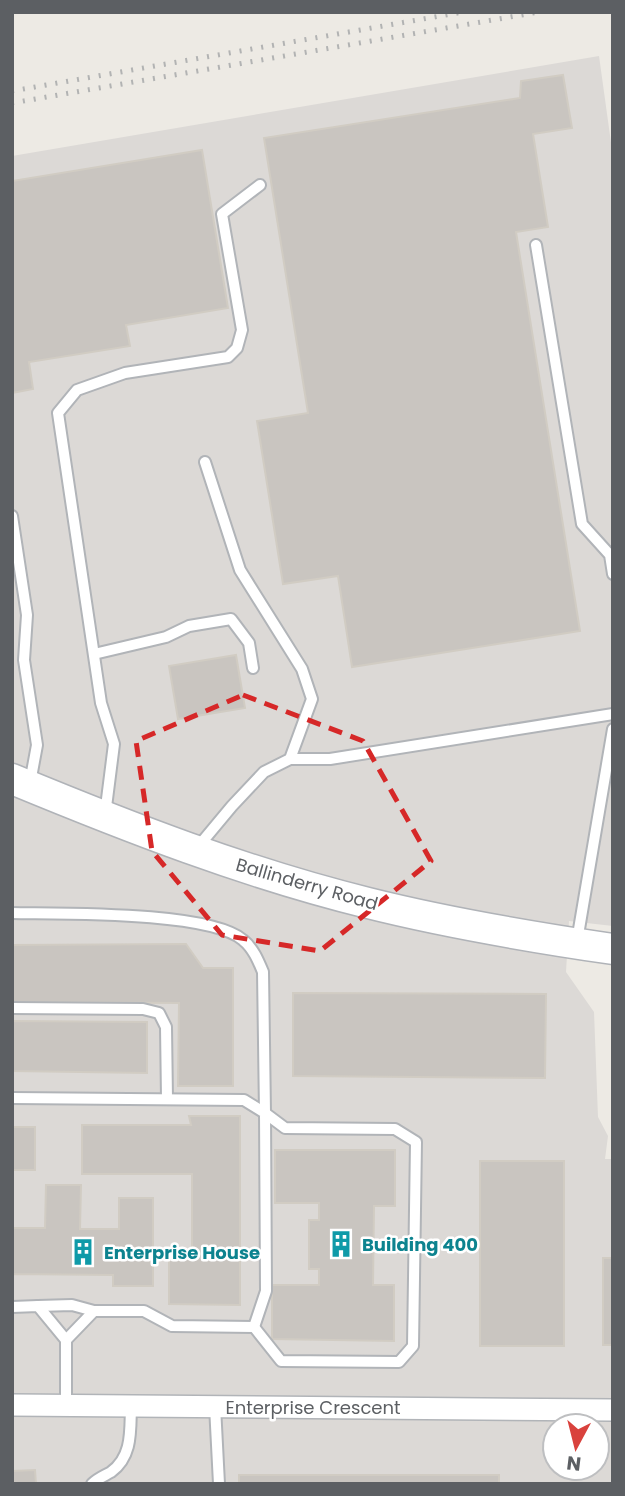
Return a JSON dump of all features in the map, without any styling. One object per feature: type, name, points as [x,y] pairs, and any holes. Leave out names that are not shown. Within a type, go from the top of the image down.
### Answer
[{"type":"main road","name":"Ballinderry Road","points":[[21,783],[196,850],[369,903],[613,949]]},
{"type":"street","name":"Enterprise Crescent","points":[[12,1405],[613,1410]]},
{"type":"lane","points":[[105,815],[114,744],[101,703],[58,413],[77,390],[125,373],[228,357],[237,348],[242,330],[222,214],[260,185]]},
{"type":"lane","points":[[536,244],[582,524],[610,555],[613,574]]},
{"type":"lane","points":[[205,462],[240,570],[302,669],[312,699],[290,759]]},
{"type":"lane","points":[[12,516],[27,615],[24,660],[37,745],[21,783]]},
{"type":"lane","points":[[94,654],[166,637],[189,626],[231,619],[249,643],[253,668]]},
{"type":"lane","points":[[12,661],[24,660]]},
{"type":"lane","points":[[196,850],[264,772],[290,759],[330,759],[613,714]]},
{"type":"lane","points":[[576,944],[613,729]]},
{"type":"lane","points":[[12,913],[172,920],[214,927],[242,938],[253,950],[263,972],[265,1113],[265,1291],[254,1327]]},
{"type":"lane","points":[[12,1008],[143,1009],[159,1013],[166,1027],[167,1099]]},
{"type":"lane","points":[[12,1098],[244,1100],[285,1128],[395,1129],[416,1142],[413,1346],[399,1362],[281,1361],[254,1327]]},
{"type":"lane","points":[[12,1307],[72,1305],[94,1311],[145,1311],[172,1326],[254,1327]]},
{"type":"lane","points":[[38,1306],[66,1340],[66,1405]]},
{"type":"lane","points":[[66,1340],[94,1311]]},
{"type":"lane","points":[[92,1484],[112,1471],[128,1450],[131,1406]]},
{"type":"lane","points":[[215,1406],[219,1484]]},
{"type":"highlighted area","points":[[243,695],[363,741],[431,861],[320,951],[222,935],[152,851],[136,741]]},
{"type":"shaded area","points":[[599,56],[613,157],[613,926],[569,921],[566,972],[594,1012],[598,1117],[608,1136],[605,1159],[613,1159],[613,1484],[12,1484],[12,156]]},
{"type":"building","points":[[563,75],[572,128],[533,134],[548,227],[516,232],[580,631],[352,667],[338,576],[283,584],[257,421],[308,413],[264,138],[520,98],[521,81]]},
{"type":"building","points":[[202,150],[228,308],[126,325],[130,346],[29,362],[33,389],[12,393],[12,181]]},
{"type":"building","points":[[236,655],[245,708],[178,719],[169,666]]},
{"type":"building","points":[[186,944],[203,968],[233,968],[233,1086],[178,1086],[179,1003],[12,1002],[12,945]]},
{"type":"building","points":[[293,993],[546,994],[545,1078],[293,1076]]},
{"type":"building","points":[[12,1021],[147,1022],[147,1073],[12,1071]]},
{"type":"building","points":[[189,1116],[240,1116],[240,1305],[169,1304],[169,1258],[192,1258],[192,1174],[82,1174],[82,1125],[191,1125]]},
{"type":"building","points":[[12,1127],[35,1127],[35,1170],[12,1170]]},
{"type":"building","name":"Building 400","points":[[275,1150],[395,1150],[395,1206],[374,1206],[373,1285],[394,1285],[394,1341],[272,1339],[272,1285],[319,1285],[319,1269],[309,1269],[309,1220],[319,1220],[319,1203],[275,1203]]},
{"type":"building","points":[[480,1161],[564,1161],[564,1346],[480,1346]]},
{"type":"building","name":"Enterprise House","points":[[46,1185],[81,1185],[80,1229],[119,1229],[119,1198],[153,1198],[153,1286],[113,1286],[113,1275],[13,1274],[12,1286],[12,1228],[45,1228]]},
{"type":"building","points":[[603,1258],[613,1258],[613,1345],[603,1345]]},
{"type":"building","points":[[35,1470],[36,1484],[12,1484],[12,1471]]},
{"type":"building","points":[[239,1475],[499,1475],[499,1484],[239,1484]]},
{"type":"railway","points":[[12,91],[463,12]]},
{"type":"railway","points":[[12,103],[539,12]]},
{"type":"place","name":"Building 400","points":[[341,1244]]},
{"type":"place","name":"Enterprise House","points":[[83,1252]]}]
